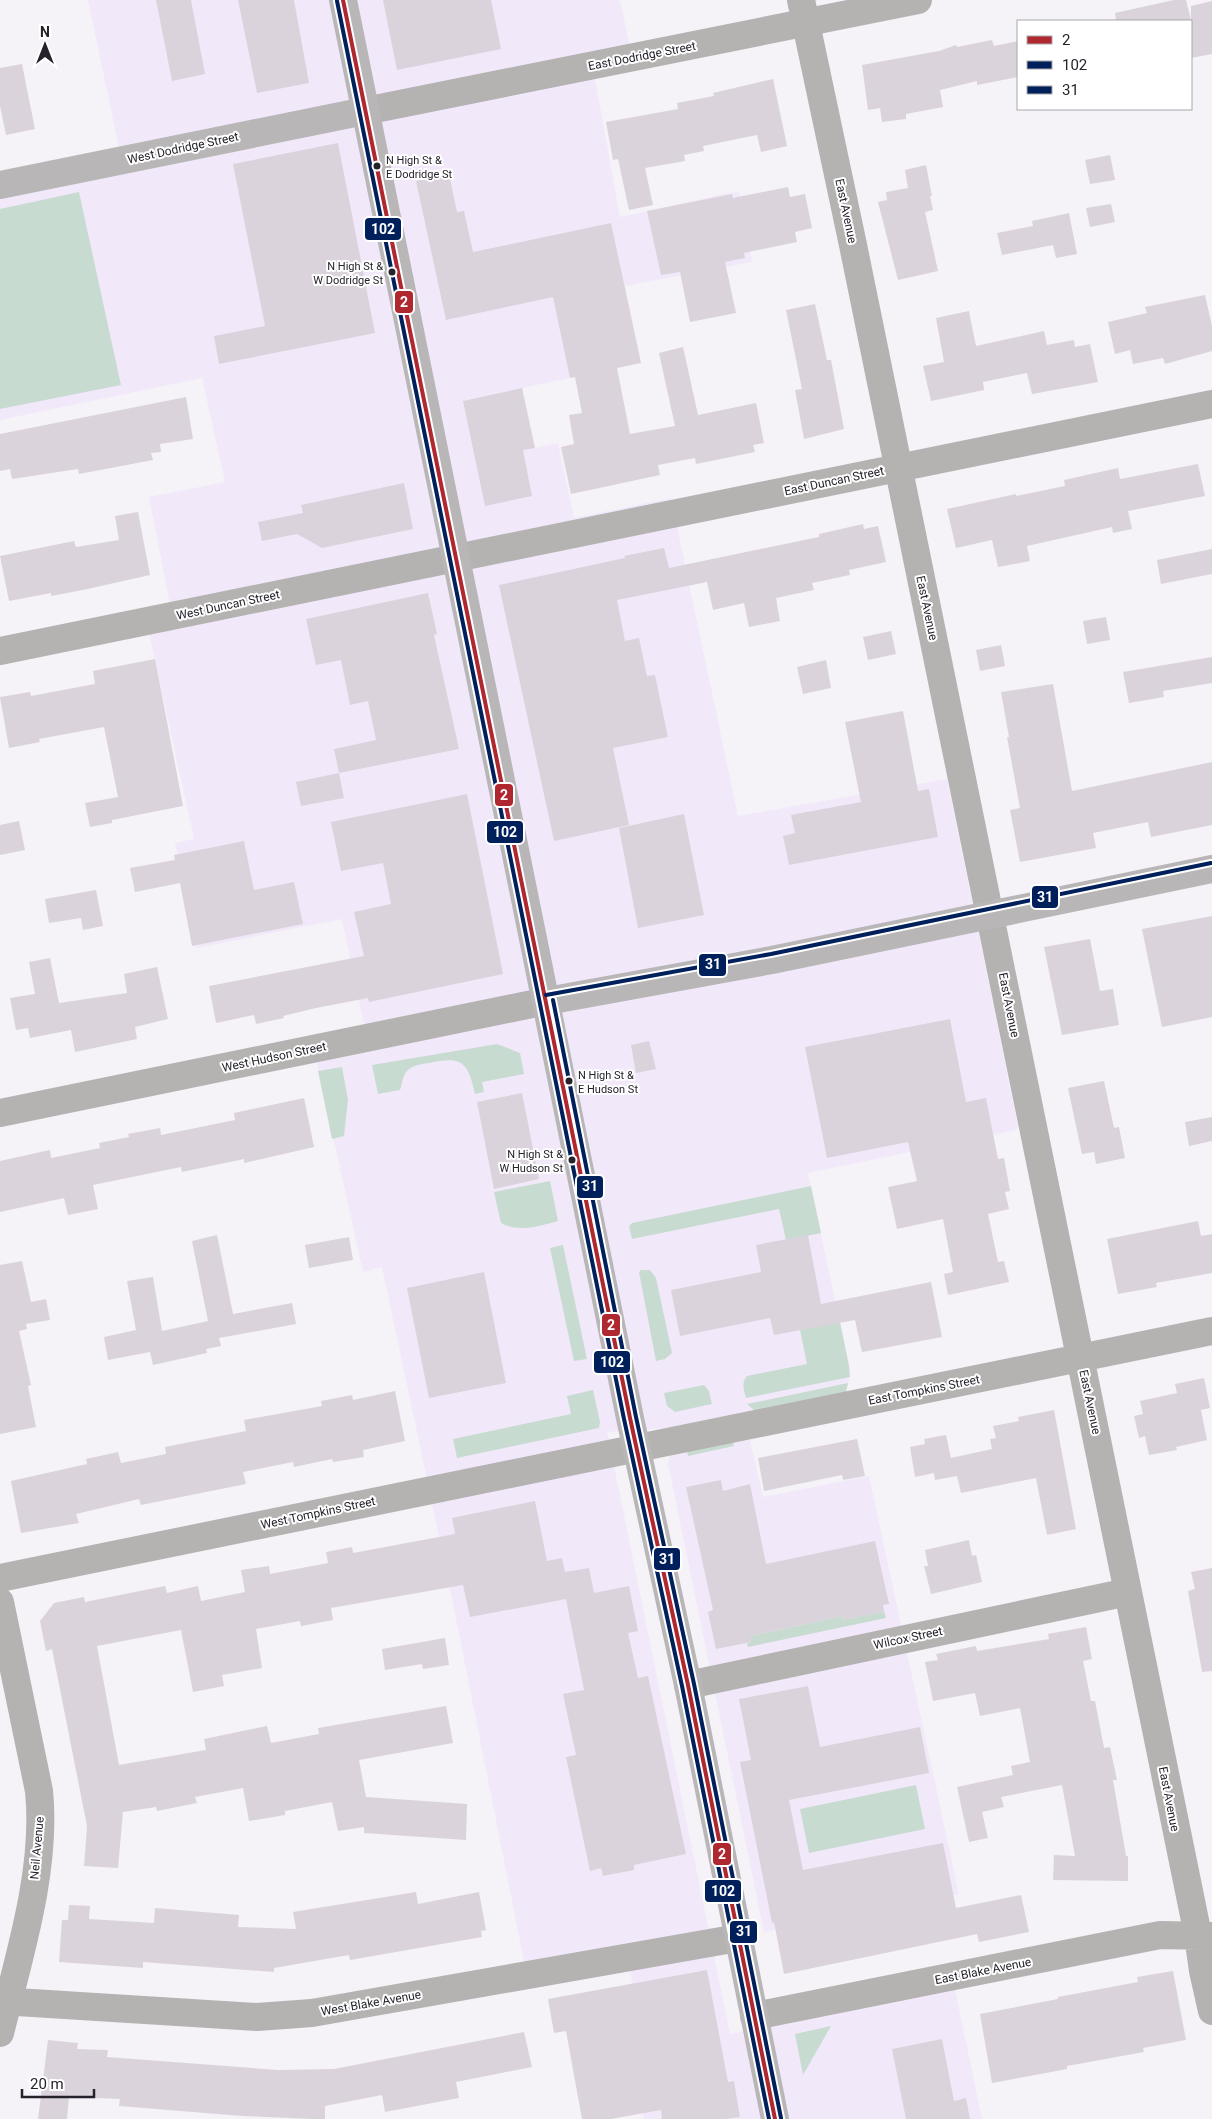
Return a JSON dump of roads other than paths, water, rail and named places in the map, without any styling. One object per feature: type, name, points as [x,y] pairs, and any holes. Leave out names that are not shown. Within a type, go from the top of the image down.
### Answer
[{"type":"main road","points":[[343,0],[636,1448],[688,1685],[775,2119]]},
{"type":"main road","name":"West Dodridge Street","points":[[0,185],[365,111]]},
{"type":"main road","points":[[547,1001],[660,982],[1212,869]]},
{"type":"street","name":"East Dodridge Street","points":[[365,111],[803,11],[918,0]]},
{"type":"street","name":"East Avenue","points":[[803,11],[991,915],[1128,1592],[1205,1936],[1203,1971],[1212,2011]]},
{"type":"street","name":"East Duncan Street","points":[[456,558],[1212,404]]},
{"type":"street","name":"West Duncan Street","points":[[0,652],[456,558]]},
{"type":"street","name":"West Hudson Street","points":[[0,1113],[547,1001]]},
{"type":"street","name":"East Tompkins Street","points":[[636,1448],[1212,1332]]},
{"type":"street","name":"West Tompkins Street","points":[[0,1578],[636,1448]]},
{"type":"street","name":"Wilcox Street","points":[[688,1685],[1128,1592]]},
{"type":"street","name":"Neil Avenue","points":[[0,1602],[39,1791],[41,1822],[37,1869],[4,2001],[0,2033]]},
{"type":"street","name":"East Blake Avenue","points":[[754,2016],[1160,1935],[1205,1936]]},
{"type":"street","name":"West Blake Avenue","points":[[4,2001],[257,2017],[312,2014],[738,1938]]},
{"type":"place","name":"N High St & E Dodridge St","points":[[377,166]]},
{"type":"place","name":"N High St & W Dodridge St","points":[[392,272]]},
{"type":"place","name":"N High St & E Hudson St","points":[[569,1081]]},
{"type":"place","name":"N High St & W Hudson St","points":[[572,1160]]}]
